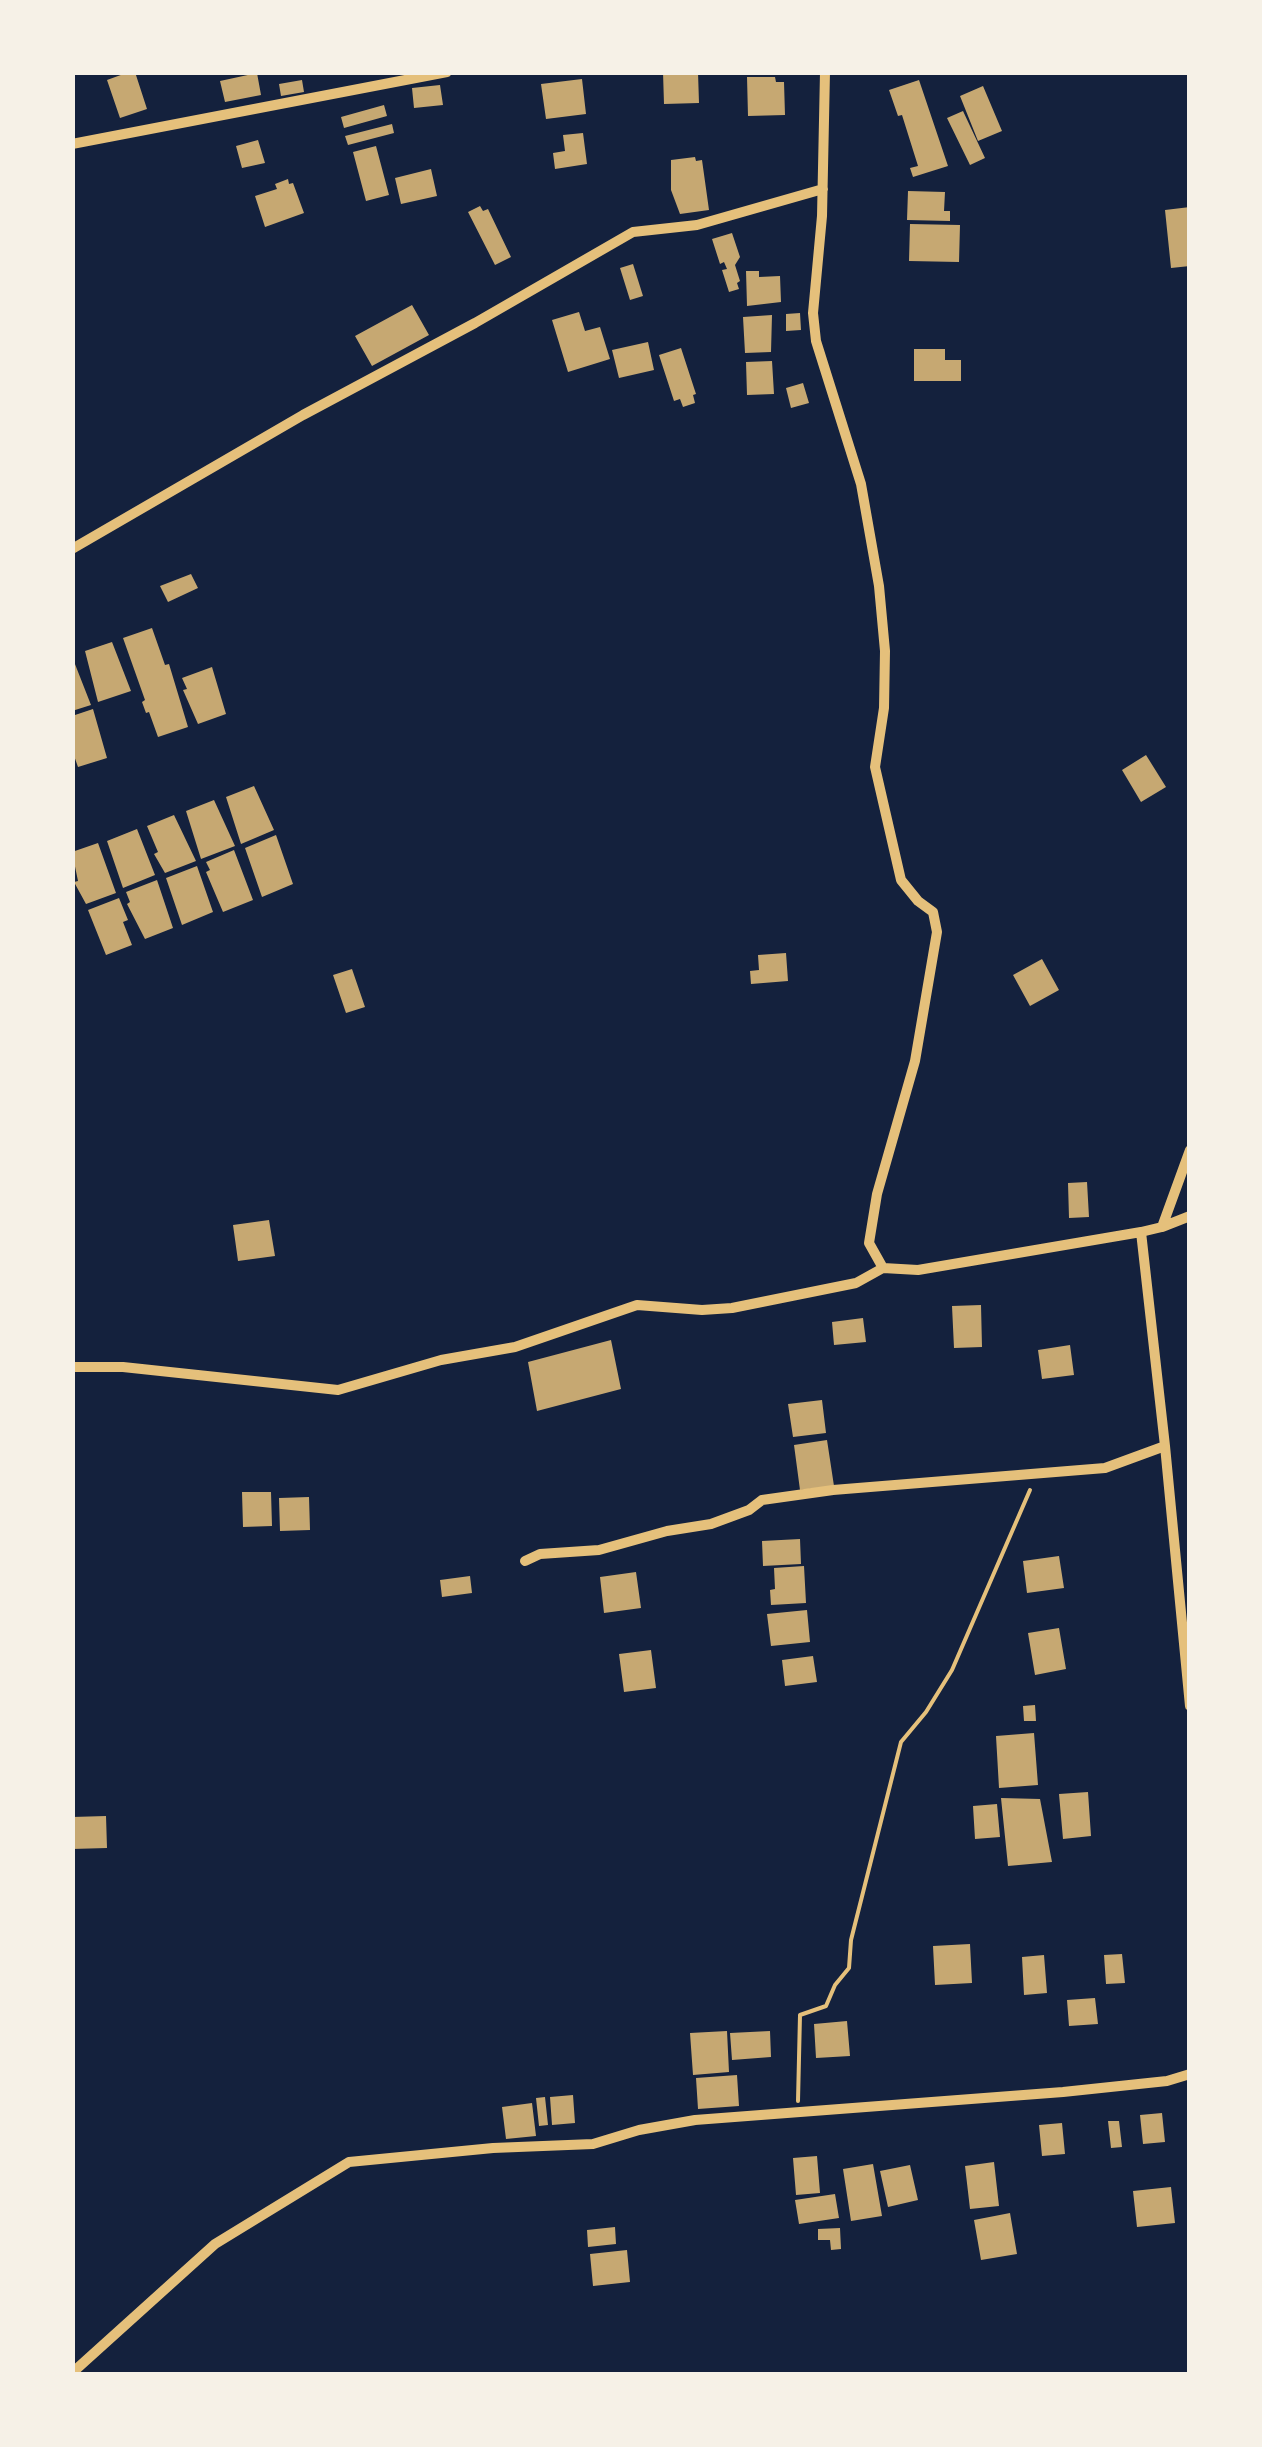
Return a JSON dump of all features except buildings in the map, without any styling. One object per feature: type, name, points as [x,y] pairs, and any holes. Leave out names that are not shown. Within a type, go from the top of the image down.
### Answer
[{"type":"street","points":[[72,144],[447,72]]},
{"type":"street","points":[[825,72],[813,312],[816,341],[861,484],[880,586],[885,689],[876,766],[901,880],[933,912],[937,932],[915,1061],[877,1194],[869,1243],[883,1268]]},
{"type":"street","points":[[72,548],[633,232],[697,225],[822,189]]},
{"type":"street","points":[[1162,1227],[1190,1150]]},
{"type":"street","points":[[72,1367],[123,1367],[338,1390],[441,1360],[515,1347],[637,1305],[732,1308],[856,1283],[883,1268],[918,1270],[1142,1232],[1190,1216]]},
{"type":"street","points":[[1142,1232],[1190,1706]]},
{"type":"street","points":[[525,1560],[540,1554],[598,1550],[667,1531],[712,1524],[749,1510],[762,1500],[833,1490],[1104,1468],[1165,1446]]},
{"type":"street","points":[[72,2373],[215,2244],[349,2162],[494,2148],[593,2144],[696,2120],[1063,2092],[1167,2081],[1190,2074]]},
{"type":"path","points":[[798,2110],[800,2016],[826,2006],[849,1968],[852,1940],[901,1742],[926,1712],[952,1670],[1035,1476]]}]
